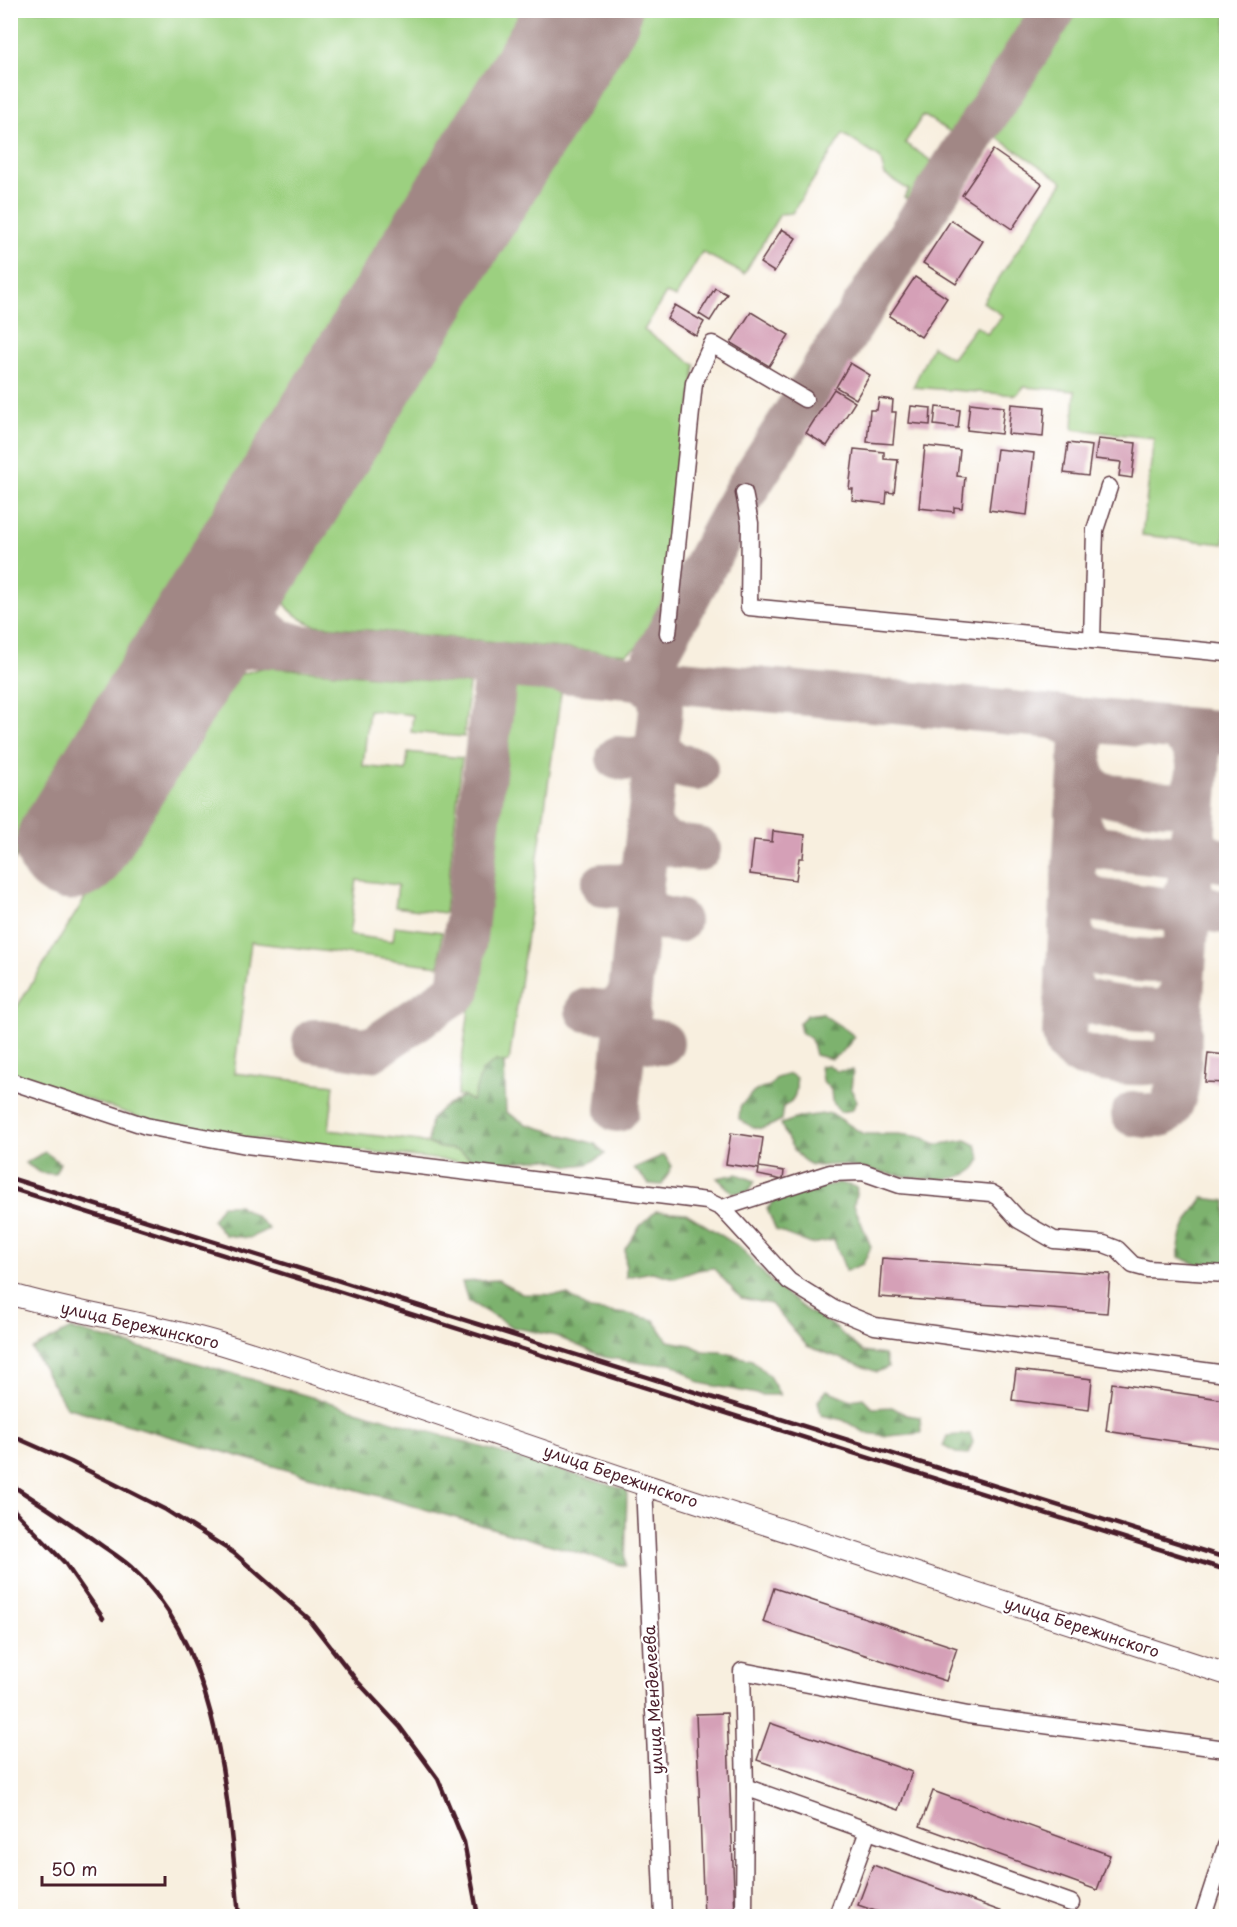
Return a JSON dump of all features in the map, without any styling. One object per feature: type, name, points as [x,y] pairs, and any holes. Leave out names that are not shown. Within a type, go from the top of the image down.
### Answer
[{"type":"main road","name":"улица Бережинского","points":[[10,1294],[183,1332],[222,1344],[408,1403],[644,1484],[1227,1674]]},
{"type":"street","points":[[668,633],[694,383],[712,344],[805,399]]},
{"type":"street","points":[[1092,640],[1095,530],[1109,487]]},
{"type":"street","points":[[744,493],[750,523],[749,606],[1227,653]]},
{"type":"street","points":[[10,1081],[146,1126],[246,1145],[706,1201],[722,1208],[789,1281],[834,1309],[875,1326],[1227,1374]]},
{"type":"street","points":[[722,1208],[831,1173],[863,1172],[900,1185],[991,1193],[998,1197],[1019,1220],[1035,1231],[1054,1240],[1104,1244],[1117,1249],[1133,1265],[1227,1275]]},
{"type":"street","name":"улица Менделеева","points":[[644,1484],[663,1917]]},
{"type":"street","points":[[744,1917],[745,1787],[742,1671],[968,1715],[1227,1749]]},
{"type":"street","points":[[745,1787],[1071,1903]]},
{"type":"street","points":[[837,1917],[868,1831]]},
{"type":"street","points":[[1203,1917],[1227,1846]]},
{"type":"green space","points":[[1021,10],[1033,17],[957,136],[923,115],[905,143],[939,166],[915,204],[904,197],[909,190],[885,175],[880,158],[843,134],[792,213],[780,214],[744,274],[702,252],[676,297],[666,293],[644,330],[695,365],[669,607],[649,640],[626,654],[314,625],[300,618],[288,608],[282,596],[283,580],[636,11]]},
{"type":"green space","points":[[10,11],[539,11],[11,865]]},
{"type":"green space","points":[[1073,11],[1226,11],[1226,512],[1224,544],[1142,535],[1154,438],[1073,429],[1075,391],[1024,387],[1016,395],[913,387],[932,346],[952,358],[976,326],[987,334],[1003,316],[983,302],[1063,182],[995,136]]},
{"type":"green space","points":[[265,667],[469,684],[464,737],[411,732],[413,715],[369,710],[363,766],[406,771],[408,752],[462,758],[445,913],[395,907],[398,885],[357,880],[349,935],[393,941],[395,926],[442,932],[439,966],[251,942],[234,1073],[334,1085],[329,1130],[419,1141],[441,1148],[458,1150],[480,1164],[246,1138],[147,1120],[11,1073],[10,1018],[217,688],[234,677]]},
{"type":"green space","points":[[514,683],[562,686],[509,1062],[496,1061],[472,1101],[463,1096],[457,1096]]},
{"type":"green space","points":[[822,1013],[855,1037],[843,1051],[832,1059],[815,1055],[811,1039],[801,1032],[799,1023],[807,1015]]},
{"type":"green space","points":[[496,1061],[504,1063],[506,1112],[526,1124],[595,1144],[605,1154],[588,1164],[570,1166],[546,1159],[480,1164],[458,1150],[441,1148],[428,1143],[431,1119],[441,1109],[463,1096],[472,1101],[482,1071]]},
{"type":"green space","points":[[828,1065],[837,1071],[853,1070],[851,1089],[857,1101],[852,1110],[840,1112],[832,1101],[831,1090],[822,1080],[820,1066]]},
{"type":"green space","points":[[790,1074],[796,1078],[796,1091],[791,1101],[783,1107],[781,1120],[764,1128],[755,1128],[739,1119],[740,1107],[751,1094],[770,1086],[776,1078]]},
{"type":"green space","points":[[831,1113],[863,1134],[922,1137],[935,1145],[966,1140],[976,1145],[981,1159],[973,1170],[961,1176],[945,1179],[909,1177],[842,1165],[810,1164],[796,1152],[781,1124],[801,1117]]},
{"type":"green space","points":[[45,1152],[60,1163],[55,1174],[41,1173],[25,1163]]},
{"type":"green space","points":[[664,1155],[672,1166],[662,1185],[649,1184],[634,1168]]},
{"type":"green space","points":[[737,1174],[755,1181],[749,1192],[733,1193],[717,1178]]},
{"type":"green space","points":[[839,1183],[857,1187],[854,1205],[871,1247],[863,1264],[846,1271],[834,1240],[811,1244],[776,1230],[767,1209],[780,1194]]},
{"type":"green space","points":[[1203,1198],[1226,1201],[1226,1264],[1203,1267],[1179,1257],[1182,1233]]},
{"type":"green space","points":[[222,1205],[238,1205],[257,1217],[269,1229],[249,1238],[225,1235],[212,1220]]},
{"type":"green space","points":[[656,1211],[686,1213],[740,1247],[771,1282],[806,1310],[831,1324],[863,1352],[884,1355],[888,1367],[877,1372],[807,1346],[771,1304],[741,1298],[713,1268],[698,1270],[675,1278],[652,1272],[626,1277],[625,1249],[640,1226]]},
{"type":"green space","points":[[498,1280],[522,1294],[568,1295],[590,1310],[628,1314],[654,1320],[668,1341],[691,1345],[703,1351],[721,1352],[752,1360],[769,1376],[780,1395],[762,1395],[700,1383],[672,1363],[648,1364],[604,1357],[556,1336],[512,1327],[468,1301],[462,1282]]},
{"type":"green space","points":[[71,1329],[176,1357],[627,1490],[625,1566],[66,1407],[32,1349]]},
{"type":"green space","points":[[827,1390],[851,1400],[863,1398],[873,1408],[892,1407],[906,1415],[920,1417],[921,1433],[888,1436],[866,1433],[843,1420],[821,1415],[818,1401]]},
{"type":"green space","points":[[970,1434],[973,1442],[968,1454],[956,1453],[943,1446],[947,1436]]},
{"type":"building","points":[[993,150],[1042,184],[1012,229],[962,195]]},
{"type":"building","points":[[951,220],[983,241],[956,284],[923,263]]},
{"type":"building","points":[[782,229],[796,238],[774,272],[760,263]]},
{"type":"building","points":[[915,277],[947,298],[921,337],[889,316]]},
{"type":"building","points":[[715,288],[727,294],[710,321],[699,314]]},
{"type":"building","points":[[675,305],[704,322],[696,336],[667,319]]},
{"type":"building","points":[[751,312],[789,335],[769,366],[731,343]]},
{"type":"building","points":[[850,363],[870,375],[856,399],[836,387]]},
{"type":"building","points":[[834,389],[855,402],[827,446],[806,433]]},
{"type":"building","points":[[879,398],[893,400],[892,412],[896,412],[893,444],[867,442],[870,410],[877,410]]},
{"type":"building","points":[[970,403],[1004,407],[1001,434],[967,430]]},
{"type":"building","points":[[1011,404],[1045,407],[1043,437],[1008,434]]},
{"type":"building","points":[[911,406],[931,408],[930,425],[909,423]]},
{"type":"building","points":[[936,407],[960,410],[958,428],[934,425]]},
{"type":"building","points":[[1098,439],[1136,443],[1132,478],[1119,476],[1121,462],[1095,459]]},
{"type":"building","points":[[1068,443],[1092,446],[1088,476],[1064,473]]},
{"type":"building","points":[[925,446],[960,450],[957,476],[965,477],[962,508],[954,507],[954,512],[919,508]]},
{"type":"building","points":[[854,449],[884,452],[884,459],[898,460],[894,493],[887,492],[886,504],[852,500],[853,489],[849,489]]},
{"type":"building","points":[[997,449],[1034,453],[1027,515],[989,510]]},
{"type":"building","points":[[773,831],[805,835],[803,858],[799,858],[796,880],[750,874],[754,840],[772,842]]},
{"type":"building","points":[[1208,1053],[1226,1055],[1226,1083],[1205,1082]]},
{"type":"building","points":[[731,1133],[763,1138],[759,1167],[784,1171],[783,1180],[758,1175],[759,1169],[726,1164]]},
{"type":"building","points":[[882,1258],[1110,1274],[1107,1313],[879,1297]]},
{"type":"building","points":[[1016,1370],[1092,1379],[1089,1410],[1012,1400]]},
{"type":"building","points":[[1112,1383],[1226,1400],[1226,1449],[1106,1431]]},
{"type":"building","points":[[774,1588],[957,1648],[946,1681],[763,1622]]},
{"type":"building","points":[[727,1713],[735,1916],[704,1916],[696,1714]]},
{"type":"building","points":[[770,1723],[912,1772],[899,1810],[757,1760]]},
{"type":"building","points":[[933,1791],[1110,1855],[1097,1890],[920,1826]]},
{"type":"building","points":[[873,1865],[1014,1916],[890,1916],[858,1905]]},
{"type":"taxiway","points":[[650,678],[656,656],[744,493],[1054,10]]},
{"type":"taxiway","points":[[251,552],[246,572],[246,584],[253,612],[270,635],[280,641],[300,647]]},
{"type":"taxiway","points":[[178,670],[223,652],[250,646],[305,647],[1226,733]]},
{"type":"taxiway","points":[[314,1041],[371,1050],[459,990],[497,663]]},
{"type":"taxiway","points":[[617,1110],[661,710],[659,694],[642,678]]},
{"type":"taxiway","points":[[1058,718],[1078,728],[1082,739],[1064,1036],[1069,1046],[1076,1052],[1094,1058],[1122,1062],[1160,1062],[1170,1056],[1178,1039],[1198,762],[1192,744],[1171,728]]},
{"type":"taxiway","points":[[658,744],[664,755],[672,762],[696,769]]},
{"type":"taxiway","points":[[618,758],[641,758],[650,753],[658,744]]},
{"type":"taxiway","points":[[1080,762],[1086,781],[1092,788],[1110,796],[1135,800],[1179,803],[1191,793],[1197,778]]},
{"type":"taxiway","points":[[1077,814],[1083,834],[1099,847],[1175,856],[1188,846],[1193,831]]},
{"type":"taxiway","points":[[649,823],[663,841],[676,846],[699,849]]},
{"type":"taxiway","points":[[1193,831],[1194,838],[1203,853],[1226,861]]},
{"type":"taxiway","points":[[603,885],[626,885],[635,880],[643,870]]},
{"type":"taxiway","points":[[1073,875],[1080,890],[1094,900],[1163,909],[1178,905],[1186,894],[1189,884]]},
{"type":"taxiway","points":[[1189,884],[1194,898],[1201,906],[1226,912]]},
{"type":"taxiway","points":[[641,894],[646,907],[654,915],[678,921]]},
{"type":"taxiway","points":[[1070,925],[1074,938],[1083,949],[1127,959],[1155,961],[1172,959],[1182,950],[1186,936]]},
{"type":"taxiway","points":[[1067,971],[1072,987],[1079,997],[1088,1002],[1109,1006],[1165,1011],[1176,1004],[1181,991]]},
{"type":"taxiway","points":[[587,1010],[601,1012],[618,1008],[630,991]]},
{"type":"taxiway","points":[[628,1012],[631,1027],[637,1036],[662,1043]]},
{"type":"taxiway","points":[[1133,1114],[1161,1115],[1173,1101],[1178,1077],[1180,1030]]},
{"type":"runway","points":[[71,845],[586,10]]},
{"type":"railway","points":[[10,1178],[1226,1558]]},
{"type":"railway","points":[[10,1188],[1226,1570]]},
{"type":"railway","points":[[10,1435],[71,1462],[166,1510],[234,1553],[308,1618],[357,1681],[400,1727],[438,1779],[464,1842],[478,1916]]},
{"type":"railway","points":[[10,1484],[79,1529],[131,1567],[161,1601],[184,1640],[202,1684],[215,1730],[224,1778],[239,1916]]},
{"type":"railway","points":[[10,1506],[65,1563],[103,1618]]}]
